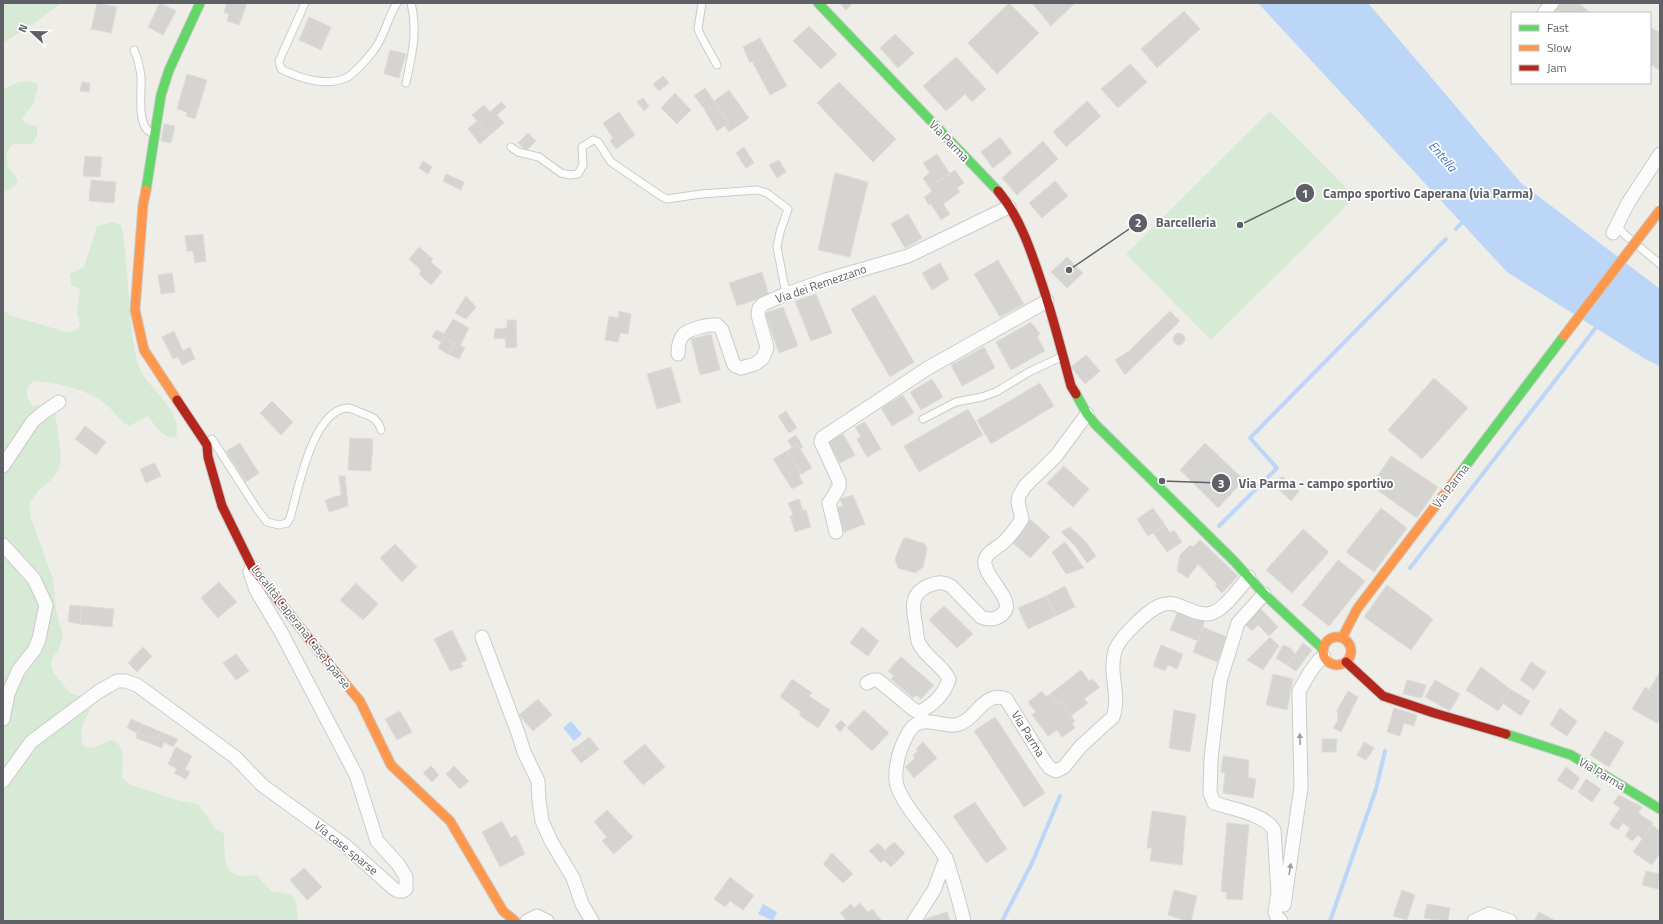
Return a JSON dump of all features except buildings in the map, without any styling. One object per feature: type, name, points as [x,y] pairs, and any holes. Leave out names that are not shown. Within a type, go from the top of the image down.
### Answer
[{"type":"main road","name":"Località Caperana Case Sparse","points":[[200,3],[169,70],[161,95],[154,133],[143,205],[135,310],[144,350],[207,445],[208,457],[222,506],[252,567],[305,636],[360,701],[391,765],[450,821],[503,911],[515,921]]},
{"type":"main road","name":"Via Parma","points":[[818,3],[998,192],[1009,207],[1031,250],[1047,300],[1071,386],[1087,414],[1095,424],[1234,561],[1264,594],[1324,653]]},
{"type":"main road","name":"Via Parma","points":[[1342,638],[1357,609],[1660,210]]},
{"type":"main road","points":[[1336,637],[1342,638],[1350,646],[1351,651],[1346,662],[1334,664],[1328,662],[1324,653],[1326,643],[1330,639],[1336,637]]},
{"type":"main road","name":"Via Parma","points":[[1346,662],[1357,674],[1383,696],[1571,755],[1660,809]]},
{"type":"street","points":[[1545,12],[1552,3]]},
{"type":"street","points":[[1615,229],[1628,203],[1660,154]]},
{"type":"street","name":"Via dei Remezzano","points":[[678,354],[679,342],[684,334],[711,324],[717,325],[722,330],[734,365],[741,368],[755,364],[763,358],[767,347],[758,315],[759,308],[763,304],[826,280],[908,256],[1009,207]]},
{"type":"street","points":[[836,532],[829,503],[839,487],[839,481],[821,442],[822,438],[928,368],[1047,300]]},
{"type":"street","points":[[3,466],[33,422],[44,412],[59,402]]},
{"type":"street","points":[[867,683],[873,680],[878,680],[918,712],[928,707],[940,696],[949,679],[946,673],[924,651],[918,641],[913,609],[914,599],[921,589],[938,582],[945,583],[951,586],[981,617],[986,619],[996,618],[1003,612],[1007,606],[1005,596],[989,576],[985,566],[985,559],[991,551],[1008,537],[1022,518],[1018,502],[1024,486],[1056,456],[1087,414]]},
{"type":"street","points":[[3,545],[34,579],[46,605],[40,639],[18,671],[8,694],[3,719]]},
{"type":"street","name":"Via case sparse","points":[[3,781],[31,742],[98,692],[118,681],[125,681],[137,685],[234,757],[262,785],[346,846],[392,888],[398,891],[403,891],[406,889],[406,877],[398,864],[377,841],[356,774],[284,639],[256,590],[250,572],[252,567]]},
{"type":"street","name":"Via Parma","points":[[964,921],[946,858],[905,802],[896,782],[897,764],[903,742],[915,725],[925,722],[952,726],[962,724],[986,701],[993,696],[999,696],[1006,699],[1045,762],[1050,768],[1056,771],[1064,767],[1081,746],[1113,716],[1116,710],[1112,663],[1115,649],[1122,638],[1160,605],[1173,604],[1204,614],[1213,613],[1220,609],[1249,577]]},
{"type":"street","points":[[1264,594],[1238,623],[1220,681],[1211,759],[1210,793],[1214,802],[1257,817],[1271,824],[1274,830],[1278,892],[1275,912],[1281,921]]},
{"type":"street","points":[[482,637],[524,752],[538,781],[538,801],[542,821],[551,841],[573,878],[582,904],[592,921]]},
{"type":"street","points":[[1281,921],[1301,787],[1299,691],[1310,672],[1324,653]]},
{"type":"street","points":[[914,921],[934,890],[946,858]]},
{"type":"street","points":[[1474,921],[1489,914],[1510,921]]},
{"type":"street","points":[[527,921],[537,916],[547,921]]},
{"type":"lane","points":[[305,3],[279,61],[281,69],[292,75],[326,82],[346,78],[361,64],[376,47],[397,3]]},
{"type":"lane","points":[[406,82],[413,52],[415,31],[411,3]]},
{"type":"lane","points":[[702,3],[698,28],[717,65]]},
{"type":"lane","points":[[134,50],[140,66],[141,111],[144,126],[148,131],[154,133]]},
{"type":"lane","points":[[511,147],[528,155],[539,156],[561,173],[570,175],[578,174],[583,166],[582,147],[593,140],[598,142],[611,162],[667,199],[701,194],[748,190],[757,190],[767,193],[788,209],[780,232],[777,247],[786,294]]},
{"type":"lane","points":[[1615,229],[1624,234],[1660,264]]},
{"type":"lane","points":[[923,419],[956,402],[982,397],[996,392],[1029,372],[1063,356]]},
{"type":"lane","points":[[196,429],[202,429],[213,439],[257,509],[267,522],[279,525],[287,523],[290,518],[304,462],[313,440],[331,416],[339,411],[348,408],[352,409],[376,418],[381,430]]},
{"type":"green space","points":[[3,3],[61,3],[29,27],[3,43]]},
{"type":"green space","points":[[27,81],[36,83],[38,87],[34,103],[22,119],[24,122],[37,127],[37,136],[32,144],[13,144],[7,151],[7,165],[18,181],[16,185],[3,193],[3,89],[19,82]]},
{"type":"green space","points":[[1270,111],[1355,197],[1211,340],[1126,254]]},
{"type":"green space","points":[[112,222],[120,224],[123,233],[132,333],[139,367],[150,384],[164,400],[175,418],[177,427],[176,437],[163,434],[148,416],[129,426],[100,400],[76,389],[59,384],[33,381],[28,387],[27,397],[33,406],[45,405],[55,413],[61,456],[59,469],[53,478],[38,491],[29,504],[31,518],[53,579],[56,611],[63,635],[59,649],[53,657],[51,663],[53,672],[70,693],[92,700],[82,728],[82,739],[85,747],[94,747],[112,740],[120,746],[122,751],[122,778],[131,785],[177,800],[198,804],[214,827],[224,834],[226,860],[231,872],[237,875],[245,876],[256,875],[272,892],[280,892],[291,895],[296,902],[297,921],[3,921],[3,309],[9,315],[66,332],[75,331],[80,325],[77,313],[80,288],[71,286],[70,274],[84,267],[97,226]]},
{"type":"water","name":"Entella","points":[[1258,3],[1368,3],[1521,183],[1660,289],[1660,366],[1645,359],[1507,272]]},
{"type":"water","points":[[571,721],[582,734],[574,741],[563,728]]},
{"type":"water","points":[[763,904],[777,912],[773,921],[758,914]]},
{"type":"waterway","points":[[1456,229],[1464,220]]},
{"type":"waterway","points":[[1219,526],[1277,468],[1250,438],[1446,239]]},
{"type":"waterway","points":[[1410,568],[1598,325]]},
{"type":"waterway","points":[[1330,921],[1376,789],[1385,751]]},
{"type":"waterway","points":[[1002,921],[1032,863],[1060,796]]},
{"type":"traffic: fast","points":[[146,190],[161,95],[169,70],[200,3]]},
{"type":"traffic: fast","points":[[818,3],[998,191]]},
{"type":"traffic: fast","points":[[1458,476],[1564,336]]},
{"type":"traffic: fast","points":[[1076,394],[1087,414],[1095,424],[1234,561],[1264,594],[1323,649]]},
{"type":"traffic: fast","points":[[1506,734],[1571,755],[1660,809]]},
{"type":"traffic: slow","points":[[146,190],[143,205],[135,310],[144,350],[177,400]]},
{"type":"traffic: slow","points":[[1564,336],[1660,210]]},
{"type":"traffic: slow","points":[[1342,638],[1357,609],[1458,476]]},
{"type":"traffic: slow","points":[[1337,637],[1347,641],[1351,651],[1347,661],[1337,665],[1327,661],[1323,651],[1327,641],[1337,637]]},
{"type":"traffic: slow","points":[[337,674],[360,701],[391,765],[450,821],[503,911],[515,921]]},
{"type":"traffic: jam","points":[[998,191],[1013,212],[1029,247],[1050,309],[1071,386],[1076,394]]},
{"type":"traffic: jam","points":[[177,400],[207,445],[208,457],[222,506],[252,567],[337,674]]},
{"type":"traffic: jam","points":[[1346,662],[1383,696],[1506,734]]},
{"type":"place","name":"Campo sportivo Caperana (via Parma)","points":[[1240,225]]},
{"type":"place","name":"Barcelleria","points":[[1069,270]]},
{"type":"place","name":"Via Parma - campo sportivo","points":[[1162,481]]}]
